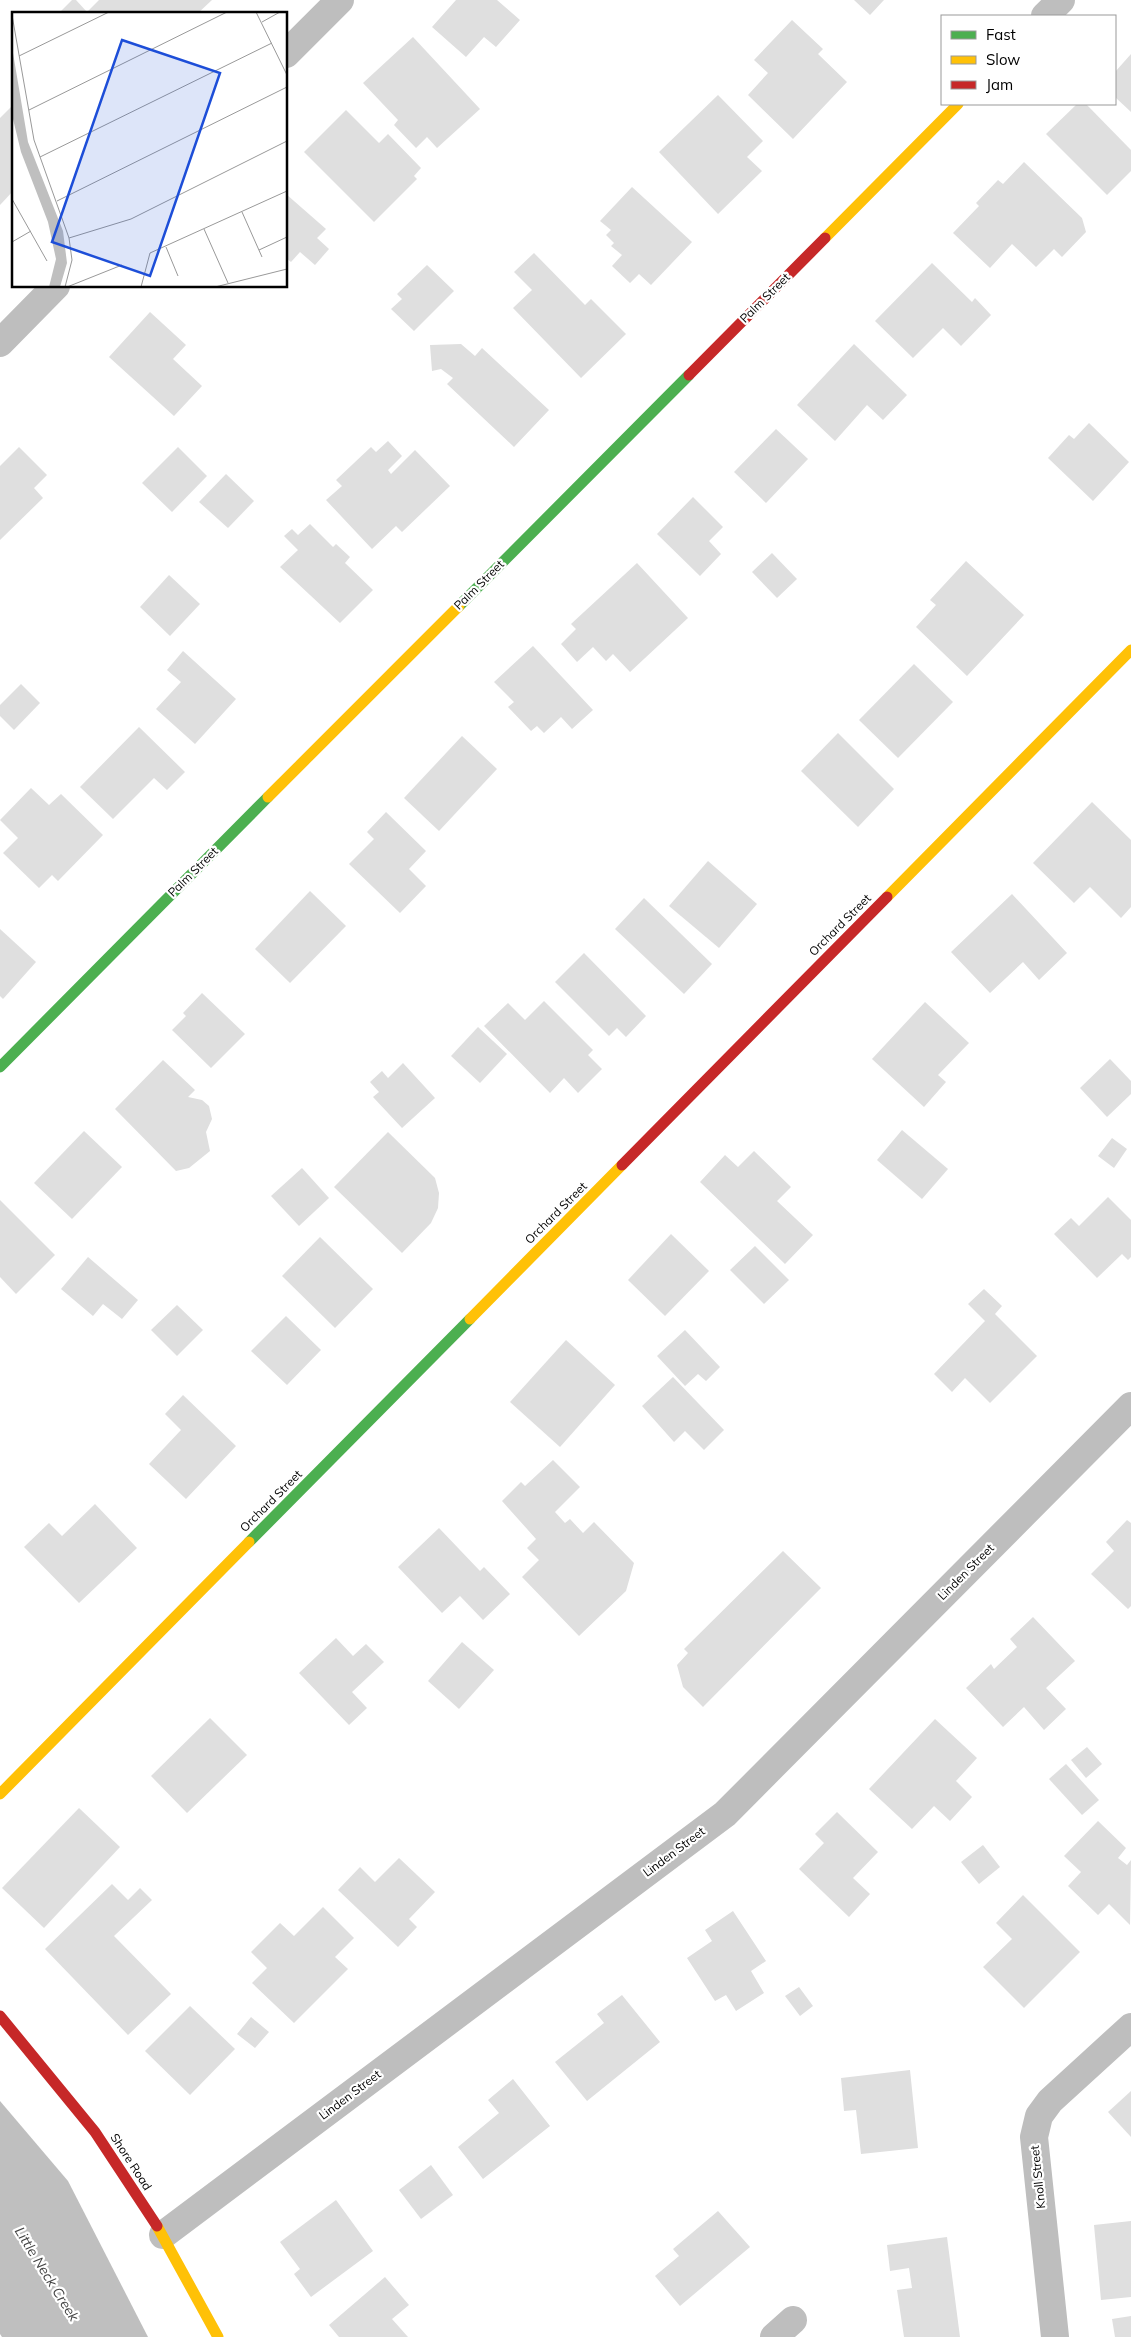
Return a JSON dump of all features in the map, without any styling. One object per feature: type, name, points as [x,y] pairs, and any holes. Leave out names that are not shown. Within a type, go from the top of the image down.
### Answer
[{"type":"street","points":[[288,52],[340,0]]},
{"type":"street","points":[[1046,15],[1061,0]]},
{"type":"street","name":"Palm Street","points":[[0,1067],[957,105]]},
{"type":"street","points":[[0,343],[54,288]]},
{"type":"street","name":"Orchard Street","points":[[0,1794],[1131,650]]},
{"type":"street","name":"Linden Street","points":[[162,2235],[724,1814],[1131,1406]]},
{"type":"street","name":"Shore Road","points":[[0,2016],[96,2132],[162,2235],[218,2337]]},
{"type":"street","name":"Knoll Street","points":[[1056,2337],[1034,2137],[1039,2116],[1050,2101],[1131,2027]]},
{"type":"water","name":"Little Neck Creek","points":[[0,2101],[68,2181],[148,2337],[2,2337],[0,2334]]},
{"type":"building","points":[[72,0],[76,0],[87,12],[60,12]]},
{"type":"building","points":[[99,0],[212,0],[199,12],[87,12]]},
{"type":"building","points":[[456,0],[497,0],[520,20],[496,47],[484,37],[466,57],[432,27]]},
{"type":"building","points":[[854,0],[884,0],[870,15]]},
{"type":"building","points":[[792,20],[823,49],[818,54],[847,82],[793,139],[748,95],[768,73],[754,60]]},
{"type":"building","points":[[413,37],[480,109],[437,148],[427,137],[416,148],[394,125],[398,120],[363,83]]},
{"type":"building","points":[[1131,54],[1131,112],[1116,98],[1116,71]]},
{"type":"building","points":[[718,95],[763,141],[747,157],[762,171],[718,214],[659,152]]},
{"type":"building","points":[[1076,105],[1087,105],[1131,150],[1131,171],[1107,195],[1046,134]]},
{"type":"building","points":[[12,106],[12,192],[0,205],[0,118]]},
{"type":"building","points":[[346,110],[379,143],[388,134],[421,168],[414,176],[417,179],[374,222],[304,152]]},
{"type":"building","points":[[1024,162],[1082,218],[1086,232],[1062,257],[1054,249],[1036,267],[1012,244],[990,268],[953,233],[979,206],[976,203],[998,180],[1003,184]]},
{"type":"building","points":[[632,187],[692,242],[651,285],[639,274],[630,283],[612,266],[622,255],[611,246],[614,243],[606,235],[611,230],[600,221]]},
{"type":"building","points":[[288,196],[326,229],[317,238],[329,249],[315,265],[300,252],[291,262],[288,260]]},
{"type":"building","points":[[534,253],[585,305],[591,299],[626,334],[581,378],[513,308],[532,290],[514,272]]},
{"type":"building","points":[[932,263],[972,302],[975,298],[991,315],[961,346],[943,328],[913,358],[875,321]]},
{"type":"building","points":[[427,265],[454,291],[414,331],[391,309],[402,299],[397,294]]},
{"type":"building","points":[[150,312],[186,345],[173,359],[202,386],[174,416],[109,357]]},
{"type":"building","points":[[461,344],[475,356],[482,348],[549,410],[514,447],[447,384],[453,378],[441,369],[432,371],[430,345]]},
{"type":"building","points":[[854,344],[907,395],[883,420],[867,405],[835,441],[797,405]]},
{"type":"building","points":[[1089,423],[1129,462],[1093,501],[1048,458],[1069,435],[1074,439]]},
{"type":"building","points":[[776,429],[808,459],[766,503],[734,472]]},
{"type":"building","points":[[388,441],[402,456],[388,470],[391,474],[415,450],[450,486],[402,532],[396,526],[372,549],[326,500],[342,486],[336,480],[371,447],[376,452]]},
{"type":"building","points":[[19,447],[47,475],[34,488],[43,498],[0,540],[0,466]]},
{"type":"building","points":[[178,447],[207,476],[172,512],[142,483]]},
{"type":"building","points":[[226,474],[254,501],[228,528],[199,502]]},
{"type":"building","points":[[693,497],[723,527],[709,541],[721,554],[700,576],[657,534]]},
{"type":"building","points":[[310,524],[333,547],[336,544],[350,557],[345,563],[373,590],[340,623],[280,567],[298,550],[284,536],[292,529],[298,535]]},
{"type":"building","points":[[772,553],[797,579],[777,598],[752,572]]},
{"type":"building","points":[[966,561],[1024,615],[967,676],[916,627],[936,605],[930,600]]},
{"type":"building","points":[[637,563],[688,618],[630,672],[613,654],[606,661],[593,647],[577,662],[561,644],[576,629],[571,624]]},
{"type":"building","points":[[169,575],[200,604],[170,636],[140,607]]},
{"type":"building","points":[[533,646],[593,710],[572,729],[561,717],[544,733],[537,726],[531,731],[508,707],[514,702],[494,682]]},
{"type":"building","points":[[183,651],[236,699],[195,744],[156,709],[181,682],[167,670]]},
{"type":"building","points":[[914,664],[953,702],[898,758],[859,720]]},
{"type":"building","points":[[21,684],[40,703],[14,730],[0,716],[0,705]]},
{"type":"building","points":[[139,727],[185,772],[167,790],[154,778],[113,819],[80,787]]},
{"type":"building","points":[[838,733],[894,789],[858,827],[801,771]]},
{"type":"building","points":[[462,736],[497,769],[439,831],[404,798]]},
{"type":"building","points":[[31,788],[49,805],[61,794],[103,835],[58,881],[52,875],[39,888],[3,853],[18,838],[0,820]]},
{"type":"building","points":[[1092,802],[1131,840],[1131,907],[1121,918],[1090,887],[1074,903],[1033,863]]},
{"type":"building","points":[[386,812],[426,851],[409,869],[426,886],[400,913],[349,864],[374,839],[367,832]]},
{"type":"building","points":[[708,861],[757,904],[719,948],[669,906]]},
{"type":"building","points":[[310,891],[346,926],[290,983],[255,949]]},
{"type":"building","points":[[1012,894],[1067,953],[1039,980],[1023,962],[990,993],[951,952]]},
{"type":"building","points":[[644,898],[712,964],[684,994],[615,929]]},
{"type":"building","points":[[0,929],[36,962],[3,999],[0,996]]},
{"type":"building","points":[[584,953],[646,1016],[626,1037],[617,1028],[609,1036],[555,982]]},
{"type":"building","points":[[202,993],[245,1034],[211,1068],[172,1030],[186,1016],[183,1013]]},
{"type":"building","points":[[544,1001],[593,1050],[588,1055],[602,1069],[578,1093],[564,1078],[550,1093],[484,1026],[508,1003],[525,1020]]},
{"type":"building","points":[[925,1002],[969,1043],[938,1075],[946,1082],[924,1107],[872,1059]]},
{"type":"building","points":[[478,1027],[507,1054],[480,1083],[451,1056]]},
{"type":"building","points":[[1110,1059],[1131,1081],[1131,1094],[1107,1117],[1080,1088]]},
{"type":"building","points":[[163,1060],[195,1090],[188,1097],[202,1100],[209,1106],[212,1119],[206,1132],[210,1151],[189,1168],[176,1171],[115,1109]]},
{"type":"building","points":[[403,1063],[435,1098],[402,1128],[373,1097],[379,1092],[370,1082],[382,1071],[388,1078]]},
{"type":"building","points":[[902,1130],[948,1169],[922,1199],[877,1160]]},
{"type":"building","points":[[84,1131],[122,1167],[72,1219],[34,1183]]},
{"type":"building","points":[[388,1132],[435,1178],[439,1193],[438,1208],[431,1223],[402,1253],[334,1187]]},
{"type":"building","points":[[1112,1138],[1127,1149],[1114,1168],[1098,1156]]},
{"type":"building","points":[[754,1151],[791,1187],[777,1201],[813,1235],[785,1264],[700,1182],[725,1155],[738,1167]]},
{"type":"building","points":[[302,1168],[329,1198],[299,1226],[271,1196]]},
{"type":"building","points":[[1108,1197],[1131,1220],[1131,1257],[1128,1260],[1122,1254],[1097,1278],[1054,1234],[1071,1218],[1079,1226]]},
{"type":"building","points":[[0,1200],[55,1255],[16,1294],[0,1277]]},
{"type":"building","points":[[671,1234],[709,1271],[665,1316],[628,1280]]},
{"type":"building","points":[[320,1237],[373,1289],[335,1328],[282,1276]]},
{"type":"building","points":[[755,1246],[789,1280],[764,1304],[730,1270]]},
{"type":"building","points":[[88,1257],[138,1300],[122,1319],[103,1304],[93,1316],[61,1289]]},
{"type":"building","points":[[984,1289],[1002,1306],[995,1314],[1037,1356],[990,1403],[965,1378],[952,1392],[934,1374],[985,1321],[968,1304]]},
{"type":"building","points":[[177,1305],[203,1330],[177,1356],[151,1330]]},
{"type":"building","points":[[286,1316],[321,1350],[287,1385],[251,1351]]},
{"type":"building","points":[[685,1330],[720,1367],[706,1381],[698,1374],[685,1386],[657,1356]]},
{"type":"building","points":[[566,1340],[615,1385],[560,1447],[510,1402]]},
{"type":"building","points":[[673,1377],[724,1430],[704,1450],[685,1431],[674,1442],[642,1406]]},
{"type":"building","points":[[183,1395],[236,1446],[186,1499],[149,1464],[181,1430],[165,1414]]},
{"type":"building","points":[[553,1460],[580,1487],[555,1512],[565,1523],[570,1519],[583,1533],[594,1522],[634,1563],[626,1591],[579,1636],[522,1577],[539,1560],[527,1548],[536,1539],[502,1501],[521,1482],[525,1486]]},
{"type":"building","points":[[95,1504],[137,1548],[79,1603],[24,1547],[49,1523],[62,1536]]},
{"type":"building","points":[[1127,1520],[1131,1523],[1131,1606],[1128,1609],[1091,1574],[1114,1551],[1106,1542]]},
{"type":"building","points":[[439,1528],[480,1571],[484,1567],[510,1594],[483,1620],[460,1596],[442,1613],[398,1567]]},
{"type":"building","points":[[783,1551],[821,1588],[703,1707],[683,1687],[677,1665],[688,1653],[684,1649]]},
{"type":"building","points":[[1033,1617],[1075,1661],[1046,1688],[1066,1709],[1044,1730],[1024,1707],[1003,1727],[966,1688],[991,1664],[994,1669],[1017,1647],[1010,1639]]},
{"type":"building","points":[[336,1638],[353,1656],[366,1644],[384,1662],[352,1692],[367,1708],[349,1725],[299,1673]]},
{"type":"building","points":[[462,1642],[494,1670],[459,1709],[428,1681]]},
{"type":"building","points":[[210,1718],[247,1755],[187,1813],[151,1776]]},
{"type":"building","points":[[935,1719],[977,1758],[956,1781],[972,1797],[950,1821],[934,1806],[912,1829],[869,1789]]},
{"type":"building","points":[[1087,1747],[1102,1764],[1086,1778],[1071,1760]]},
{"type":"building","points":[[1066,1764],[1099,1800],[1082,1815],[1049,1779]]},
{"type":"building","points":[[79,1808],[120,1847],[44,1928],[2,1888]]},
{"type":"building","points":[[837,1812],[878,1852],[853,1878],[870,1894],[849,1917],[799,1869],[824,1843],[815,1834]]},
{"type":"building","points":[[1098,1821],[1126,1848],[1118,1858],[1127,1865],[1131,1860],[1130,1925],[1109,1904],[1098,1915],[1068,1886],[1081,1872],[1064,1856]]},
{"type":"building","points":[[983,1845],[1000,1867],[979,1884],[961,1862]]},
{"type":"building","points":[[399,1858],[435,1892],[409,1919],[417,1927],[398,1947],[338,1890],[360,1867],[375,1882]]},
{"type":"building","points":[[112,1884],[128,1900],[140,1888],[152,1900],[114,1936],[171,1994],[128,2035],[45,1949]]},
{"type":"building","points":[[1023,1895],[1080,1952],[1024,2008],[983,1967],[1012,1939],[996,1923]]},
{"type":"building","points":[[323,1907],[354,1938],[335,1957],[348,1969],[294,2023],[252,1983],[267,1968],[251,1952],[280,1923],[294,1936]]},
{"type":"building","points":[[733,1911],[766,1961],[751,1971],[764,1993],[736,2011],[726,1995],[715,2001],[687,1958],[712,1941],[705,1930]]},
{"type":"building","points":[[799,1987],[813,2006],[800,2016],[785,1996]]},
{"type":"building","points":[[622,1995],[660,2042],[587,2101],[555,2062],[604,2023],[597,2014]]},
{"type":"building","points":[[190,2006],[235,2049],[190,2095],[145,2051]]},
{"type":"building","points":[[251,2017],[269,2032],[255,2048],[237,2034]]},
{"type":"building","points":[[910,2070],[918,2148],[861,2154],[856,2110],[844,2111],[841,2078]]},
{"type":"building","points":[[513,2079],[550,2126],[483,2179],[458,2147],[499,2113],[488,2100]]},
{"type":"building","points":[[1131,2091],[1131,2137],[1108,2112]]},
{"type":"building","points":[[431,2165],[453,2195],[421,2219],[399,2190]]},
{"type":"building","points":[[336,2200],[373,2251],[311,2297],[294,2274],[300,2269],[280,2242]]},
{"type":"building","points":[[718,2211],[750,2247],[680,2306],[655,2276],[679,2256],[673,2249]]},
{"type":"building","points":[[1131,2221],[1131,2297],[1101,2300],[1094,2225]]},
{"type":"building","points":[[947,2237],[960,2337],[904,2337],[897,2290],[912,2288],[909,2268],[890,2271],[887,2245]]},
{"type":"building","points":[[385,2277],[409,2305],[392,2319],[408,2337],[339,2337],[329,2325]]},
{"type":"building","points":[[1131,2316],[1131,2337],[1115,2337],[1112,2319]]},
{"type":"traffic: fast","points":[[459,606],[689,375]]},
{"type":"traffic: fast","points":[[0,1067],[268,797]]},
{"type":"traffic: fast","points":[[249,1542],[470,1319]]},
{"type":"traffic: slow","points":[[825,238],[957,105]]},
{"type":"traffic: slow","points":[[268,797],[459,606]]},
{"type":"traffic: slow","points":[[887,897],[1131,650]]},
{"type":"traffic: slow","points":[[470,1319],[622,1165]]},
{"type":"traffic: slow","points":[[0,1794],[249,1542]]},
{"type":"traffic: slow","points":[[157,2226],[218,2337]]},
{"type":"traffic: jam","points":[[689,375],[825,238]]},
{"type":"traffic: jam","points":[[622,1165],[887,897]]},
{"type":"traffic: jam","points":[[0,2016],[95,2132],[157,2226]]}]
